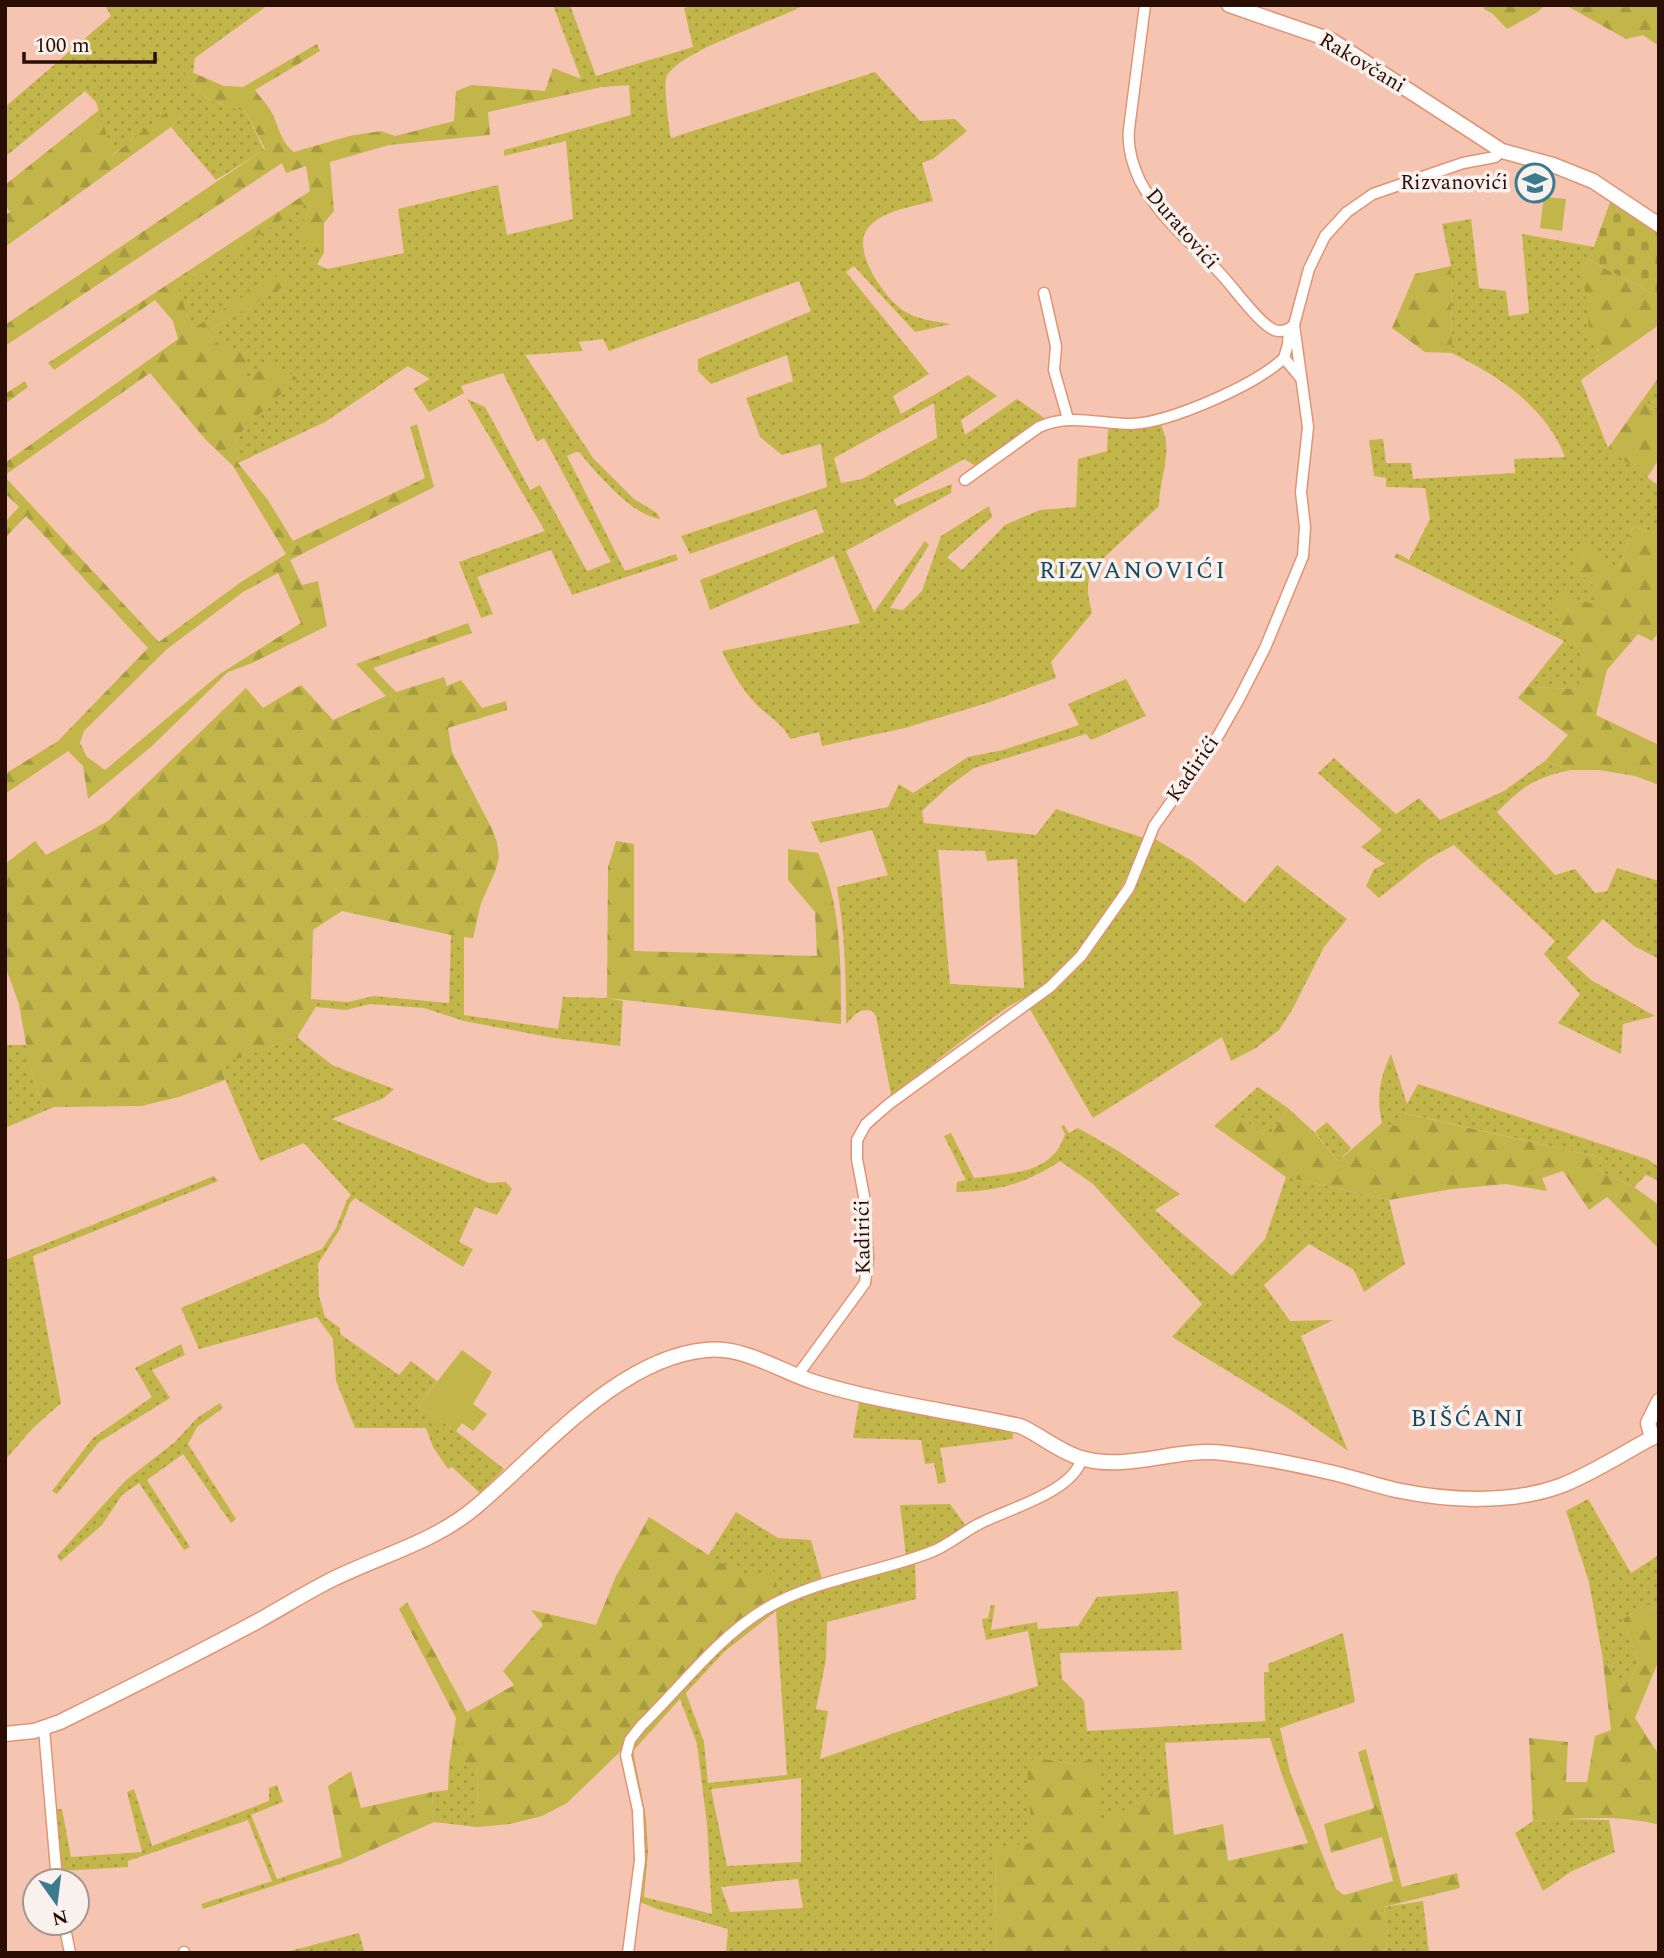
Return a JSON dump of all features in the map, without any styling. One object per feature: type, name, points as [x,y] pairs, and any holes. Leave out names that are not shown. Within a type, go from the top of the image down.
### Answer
[{"type":"street","name":"Duratovići","points":[[1145,5],[1128,142],[1134,169],[1148,194],[1172,225],[1260,319],[1275,330],[1291,327]]},
{"type":"street","name":"Rakovčani","points":[[1229,5],[1331,40],[1502,151]]},
{"type":"street","name":"Kadirići","points":[[797,1376],[859,1293],[868,1271],[864,1196],[856,1150],[859,1133],[889,1104],[1050,987],[1081,956],[1129,887],[1154,827],[1218,736],[1265,648],[1303,556],[1305,527],[1301,492],[1308,428],[1303,383],[1291,327],[1315,254],[1325,236],[1347,212],[1385,188],[1463,163],[1489,159],[1502,151]]},
{"type":"street","points":[[1502,151],[1553,165],[1593,181],[1659,225]]},
{"type":"street","points":[[1044,293],[1056,346],[1054,370],[1068,419]]},
{"type":"street","points":[[965,480],[1039,426],[1068,419],[1132,424],[1154,421],[1234,390],[1284,358],[1291,327]]},
{"type":"street","points":[[1284,358],[1303,383]]},
{"type":"street","points":[[5,1734],[44,1729],[214,1644],[333,1579],[441,1531],[479,1504],[606,1393],[649,1369],[695,1352],[723,1350],[739,1353],[797,1376],[856,1393],[1020,1426],[1082,1458],[1133,1460],[1194,1453],[1224,1453],[1327,1471],[1421,1494],[1499,1498],[1558,1486],[1655,1436],[1648,1423],[1659,1401]]},
{"type":"street","points":[[628,1953],[640,1860],[638,1810],[626,1755],[631,1740],[641,1726],[716,1649],[765,1609],[837,1579],[936,1550],[981,1522],[1047,1494],[1071,1477],[1082,1458]]},
{"type":"street","points":[[44,1729],[56,1867]]},
{"type":"green space","points":[[105,5],[268,5],[195,58],[193,73],[181,68],[207,99],[246,112],[264,150],[216,180],[171,127],[183,116],[132,140],[112,155],[96,102],[85,91],[5,157],[5,107],[111,16]]},
{"type":"green space","points":[[553,5],[570,5],[596,76],[693,47],[684,8],[693,5],[804,5],[705,48],[672,69],[666,79],[671,138],[875,72],[920,121],[955,119],[967,131],[933,159],[922,163],[933,201],[898,210],[874,222],[864,237],[863,248],[872,273],[896,305],[915,316],[951,324],[915,332],[854,266],[846,272],[929,374],[893,396],[901,414],[968,375],[997,396],[961,420],[965,435],[1017,399],[1046,419],[979,468],[964,459],[893,500],[897,506],[952,484],[951,493],[846,551],[874,612],[925,541],[929,545],[890,608],[903,610],[922,591],[941,536],[989,506],[992,517],[947,557],[962,570],[1005,525],[1040,510],[1076,507],[1078,459],[1107,451],[1108,428],[1161,425],[1165,435],[1166,455],[1159,506],[1091,570],[1088,592],[1092,613],[1051,662],[1056,678],[905,728],[822,746],[819,732],[790,739],[779,724],[745,692],[722,651],[860,623],[834,556],[710,610],[700,580],[824,532],[816,509],[690,554],[681,536],[827,487],[821,444],[782,455],[760,437],[746,398],[793,381],[787,355],[711,384],[698,371],[698,359],[811,311],[799,281],[609,351],[603,339],[579,342],[583,351],[525,355],[593,458],[634,499],[657,513],[660,519],[649,516],[626,502],[578,451],[567,456],[625,571],[676,554],[678,560],[572,595],[551,550],[477,577],[493,614],[481,618],[459,562],[545,531],[467,399],[485,407],[530,490],[540,485],[587,571],[611,562],[544,438],[537,442],[503,373],[461,386],[464,393],[429,412],[413,389],[430,379],[408,366],[325,422],[238,463],[235,438],[246,427],[242,382],[224,349],[207,332],[286,285],[278,276],[192,329],[177,287],[310,201],[308,252],[324,253],[317,264],[327,269],[404,253],[398,209],[498,185],[507,235],[573,219],[566,141],[504,156],[504,150],[631,115],[629,85],[602,87],[581,79]],"holes":[[[934,403],[937,438],[862,479],[841,483],[834,458]]]},
{"type":"green space","points":[[1484,5],[1546,5],[1507,29],[1493,14],[1484,9]]},
{"type":"green space","points":[[1559,5],[1659,5],[1659,46],[1643,35],[1626,39],[1569,7]]},
{"type":"green space","points":[[317,44],[320,51],[255,90],[272,114],[285,143],[294,152],[349,136],[381,131],[395,136],[454,121],[456,91],[472,85],[545,91],[553,68],[602,87],[488,112],[490,135],[389,145],[330,162],[334,211],[324,223],[324,253],[308,252],[300,227],[310,211],[309,202],[178,287],[192,329],[278,275],[287,285],[207,332],[224,349],[249,353],[242,381],[273,363],[297,378],[235,438],[238,463],[268,500],[293,541],[425,478],[410,427],[417,424],[434,487],[290,560],[302,585],[318,581],[327,626],[228,672],[151,747],[88,799],[83,766],[68,751],[5,794],[5,774],[58,741],[148,648],[26,516],[5,538],[5,522],[19,507],[5,493],[5,477],[159,642],[241,582],[286,554],[233,466],[205,439],[150,373],[5,475],[5,463],[178,339],[173,321],[155,300],[54,370],[48,363],[310,191],[306,166],[286,173],[282,163],[5,346],[5,325],[265,149],[246,112],[207,99],[180,67],[224,86],[243,87]],"holes":[[[278,573],[301,623],[221,673],[105,770],[87,757],[80,743],[84,731],[167,649],[243,592]]]},
{"type":"green space","points":[[174,106],[183,116],[171,127],[5,247],[5,215],[10,212],[5,205],[5,185],[99,110],[113,155]]},
{"type":"green space","points":[[1544,197],[1566,199],[1562,231],[1540,228]]},
{"type":"green space","points":[[1612,197],[1659,230],[1659,297],[1589,260]]},
{"type":"green space","points":[[1471,219],[1479,288],[1506,291],[1509,316],[1529,313],[1522,234],[1594,247],[1589,260],[1582,267],[1599,345],[1596,369],[1581,380],[1608,448],[1659,486],[1659,534],[1633,527],[1619,568],[1572,566],[1594,586],[1594,604],[1554,613],[1583,656],[1579,689],[1527,687],[1564,641],[1394,557],[1397,553],[1409,560],[1430,519],[1425,488],[1386,487],[1386,478],[1374,476],[1369,440],[1383,439],[1386,463],[1411,463],[1413,479],[1515,473],[1514,459],[1565,457],[1546,423],[1519,395],[1487,372],[1452,353],[1451,266],[1442,224]]},
{"type":"green space","points":[[1589,260],[1659,297],[1659,325],[1596,369],[1599,345],[1590,336],[1582,267]]},
{"type":"green space","points":[[1451,266],[1452,353],[1425,352],[1392,328],[1415,274]]},
{"type":"green space","points":[[1659,377],[1659,413],[1643,399]]},
{"type":"green space","points":[[25,381],[28,387],[5,404],[5,394]]},
{"type":"green space","points":[[1643,399],[1659,413],[1659,459],[1647,478],[1608,448]]},
{"type":"green space","points":[[1633,527],[1659,534],[1659,632],[1652,641],[1638,634],[1607,670],[1596,715],[1659,745],[1659,785],[1635,776],[1599,770],[1571,770],[1545,761],[1568,735],[1518,698],[1527,687],[1578,689],[1583,656],[1554,613],[1557,594],[1594,604],[1594,586],[1572,566],[1583,546],[1619,568]]},
{"type":"green space","points":[[468,623],[472,633],[373,668],[396,692],[444,677],[447,686],[461,680],[482,708],[506,701],[507,710],[448,728],[452,752],[491,827],[499,857],[481,903],[473,938],[342,911],[313,930],[311,999],[316,1007],[297,1037],[220,1065],[225,1080],[179,1097],[141,1106],[54,1107],[39,1095],[30,1067],[19,1004],[5,966],[5,864],[35,841],[46,855],[108,821],[246,688],[263,708],[301,685],[333,720],[386,696],[356,664]]},
{"type":"green space","points":[[1126,679],[1146,716],[1091,740],[1086,734],[974,768],[922,811],[924,823],[1036,835],[1056,809],[1144,838],[1135,858],[1105,917],[1063,968],[1042,987],[1007,1007],[891,1095],[876,1016],[872,1011],[864,1010],[846,1024],[842,921],[837,887],[888,875],[872,830],[820,843],[811,822],[888,807],[899,784],[913,793],[968,757],[1003,750],[1079,725],[1068,704]],"holes":[[[938,850],[985,851],[987,861],[1017,859],[1024,988],[950,984]]]},
{"type":"green space","points":[[1334,758],[1396,814],[1419,798],[1440,820],[1504,791],[1545,761],[1571,770],[1530,784],[1497,812],[1555,875],[1575,869],[1595,893],[1607,891],[1617,868],[1659,881],[1659,959],[1634,946],[1603,919],[1567,958],[1591,980],[1655,1016],[1623,1024],[1621,1054],[1558,1023],[1580,994],[1544,954],[1555,941],[1454,845],[1428,859],[1379,898],[1366,886],[1374,869],[1385,864],[1361,847],[1382,830],[1318,773]]},
{"type":"green space","points":[[1152,837],[1192,861],[1245,903],[1277,865],[1347,919],[1324,947],[1279,1030],[1256,1048],[1231,1061],[1222,1037],[1093,1118],[1027,1004],[1090,948]]},
{"type":"green space","points":[[616,841],[634,844],[634,951],[817,956],[815,912],[788,880],[788,849],[818,853],[826,873],[836,915],[841,1024],[607,998],[608,867]]},
{"type":"green space","points":[[451,935],[464,936],[464,1015],[558,1029],[563,997],[623,1001],[620,1046],[554,1038],[464,1021],[424,1008],[370,1004],[346,1010],[316,1007],[311,999],[348,1002],[374,996],[449,1003]]},
{"type":"green space","points":[[297,1037],[332,1065],[394,1089],[384,1098],[332,1119],[489,1183],[506,1182],[512,1189],[497,1215],[475,1207],[459,1242],[473,1249],[463,1267],[355,1198],[318,1264],[319,1296],[325,1317],[340,1328],[340,1334],[399,1375],[411,1361],[437,1381],[418,1406],[456,1431],[504,1469],[480,1493],[452,1467],[448,1469],[433,1447],[426,1428],[355,1428],[336,1381],[333,1339],[317,1317],[199,1349],[181,1308],[322,1249],[336,1228],[351,1195],[304,1143],[260,1161],[219,1065]]},
{"type":"green space","points":[[5,1045],[28,1045],[30,1067],[39,1095],[54,1107],[5,1128]]},
{"type":"green space","points":[[1391,1054],[1407,1104],[1418,1084],[1647,1159],[1659,1167],[1659,1181],[1646,1175],[1634,1187],[1597,1170],[1603,1158],[1404,1113],[1397,1127],[1382,1123],[1380,1088]]},
{"type":"green space","points":[[1258,1087],[1288,1108],[1268,1139],[1232,1110]]},
{"type":"green space","points":[[1288,1108],[1314,1132],[1338,1161],[1382,1123],[1397,1126],[1403,1113],[1603,1158],[1597,1170],[1634,1187],[1659,1205],[1659,1249],[1607,1197],[1589,1210],[1563,1171],[1542,1178],[1547,1191],[1506,1184],[1452,1189],[1389,1200],[1286,1177],[1214,1126],[1232,1110],[1268,1139]]},
{"type":"green space","points":[[1327,1122],[1351,1148],[1338,1161],[1315,1132]]},
{"type":"green space","points":[[1064,1125],[1069,1133],[1078,1128],[1120,1152],[1180,1194],[1155,1210],[1232,1276],[1265,1239],[1286,1177],[1389,1200],[1405,1264],[1364,1292],[1354,1270],[1309,1244],[1264,1285],[1290,1321],[1333,1320],[1301,1336],[1348,1451],[1291,1410],[1172,1337],[1202,1304],[1093,1184],[1060,1161],[1011,1185],[956,1192],[957,1182],[966,1180],[944,1136],[951,1133],[974,1178],[1016,1173],[1040,1165],[1059,1147],[1065,1134],[1061,1126]]},
{"type":"green space","points":[[214,1176],[218,1181],[33,1256],[61,1403],[33,1428],[5,1460],[5,1260]]},
{"type":"green space","points":[[181,1344],[185,1355],[152,1370],[170,1398],[99,1442],[57,1494],[52,1491],[93,1438],[152,1397],[135,1368]]},
{"type":"green space","points":[[462,1350],[492,1372],[473,1404],[487,1414],[473,1431],[462,1423],[456,1431],[418,1406]]},
{"type":"green space","points":[[860,1397],[1012,1426],[1013,1439],[940,1448],[946,1482],[938,1484],[934,1463],[925,1464],[921,1440],[853,1438]]},
{"type":"green space","points":[[220,1403],[223,1408],[197,1427],[188,1444],[236,1519],[231,1523],[183,1454],[147,1480],[190,1547],[184,1550],[139,1483],[122,1495],[102,1525],[61,1561],[57,1556],[125,1481],[175,1442],[197,1418]]},
{"type":"green space","points":[[1588,1499],[1631,1573],[1659,1555],[1659,1618],[1649,1602],[1623,1619],[1639,1663],[1627,1685],[1619,1686],[1602,1654],[1589,1582],[1566,1511]]},
{"type":"green space","points":[[950,1504],[966,1526],[935,1546],[906,1556],[900,1505]]},
{"type":"green space","points":[[736,1512],[778,1538],[811,1540],[822,1579],[779,1599],[708,1556]]},
{"type":"green space","points":[[649,1517],[743,1577],[774,1571],[779,1599],[721,1644],[626,1746],[567,1803],[542,1816],[510,1824],[477,1827],[478,1763],[449,1765],[456,1718],[399,1609],[407,1602],[467,1712],[514,1685],[503,1671],[543,1625],[531,1610],[596,1625],[616,1576]]},
{"type":"green space","points":[[915,1557],[916,1599],[827,1622],[826,1660],[816,1709],[828,1711],[820,1759],[1038,1686],[1028,1631],[986,1640],[982,1619],[988,1618],[991,1605],[995,1605],[991,1630],[1037,1622],[1038,1629],[1078,1626],[1097,1597],[1178,1591],[1182,1650],[1060,1653],[1062,1679],[1084,1701],[1087,1731],[1265,1721],[1264,1672],[1269,1672],[1268,1664],[1343,1633],[1355,1702],[1280,1728],[1290,1772],[1282,1775],[1270,1738],[1165,1743],[1169,1787],[1096,1825],[1076,1764],[1037,1758],[1032,1844],[996,1847],[995,1953],[726,1953],[728,1929],[635,1900],[641,1857],[626,1746],[678,1689],[772,1603]],"holes":[[[776,1611],[787,1775],[708,1783],[704,1742],[686,1693],[725,1651]],[[680,1699],[697,1744],[707,1824],[712,1914],[644,1897],[648,1852],[646,1817],[633,1751]],[[801,1778],[801,1862],[727,1866],[711,1789]],[[798,1879],[803,1908],[730,1912],[721,1887]]]},
{"type":"green space","points":[[1649,1602],[1659,1618],[1659,1660],[1635,1718],[1659,1755],[1659,1825],[1613,1818],[1533,1821],[1529,1738],[1568,1742],[1566,1782],[1587,1782],[1595,1736],[1611,1730],[1602,1654],[1619,1686],[1627,1685],[1639,1663],[1623,1619]]},
{"type":"green space","points":[[1366,1749],[1402,1887],[1457,1873],[1460,1888],[1384,1907],[1388,1936],[1385,1953],[995,1953],[996,1847],[1032,1843],[1027,1763],[1037,1758],[1076,1764],[1098,1757],[1097,1824],[1169,1787],[1174,1835],[1223,1824],[1228,1861],[1308,1843],[1282,1775],[1290,1772],[1336,1889],[1344,1895],[1393,1881],[1382,1837],[1331,1853],[1324,1824],[1374,1808],[1358,1752]]},
{"type":"green space","points":[[478,1762],[477,1827],[434,1822],[432,1792],[448,1790],[449,1765]]},
{"type":"green space","points":[[351,1771],[361,1808],[432,1792],[434,1822],[343,1863],[328,1786]]},
{"type":"green space","points":[[277,1785],[283,1802],[251,1815],[277,1879],[342,1857],[343,1863],[203,1909],[201,1904],[272,1881],[248,1820],[128,1861],[128,1867],[91,1869],[91,1867],[59,1867],[53,1810],[62,1809],[71,1857],[142,1852],[127,1792],[134,1789],[152,1846],[269,1801],[269,1788]]},
{"type":"green space","points":[[1609,1820],[1615,1852],[1572,1871],[1543,1891],[1515,1833],[1533,1821]]},
{"type":"green space","points":[[1423,1901],[1429,1953],[1385,1953],[1388,1936],[1384,1907]]},
{"type":"green space","points":[[359,1933],[364,1951],[358,1953],[282,1953]]},
{"type":"place","name":"Rizvanovići","points":[[1535,183]]},
{"type":"district","name":"RIZVANOVIĆI","points":[[1133,571]]},
{"type":"district","name":"BIŠĆANI","points":[[1468,1419]]}]
